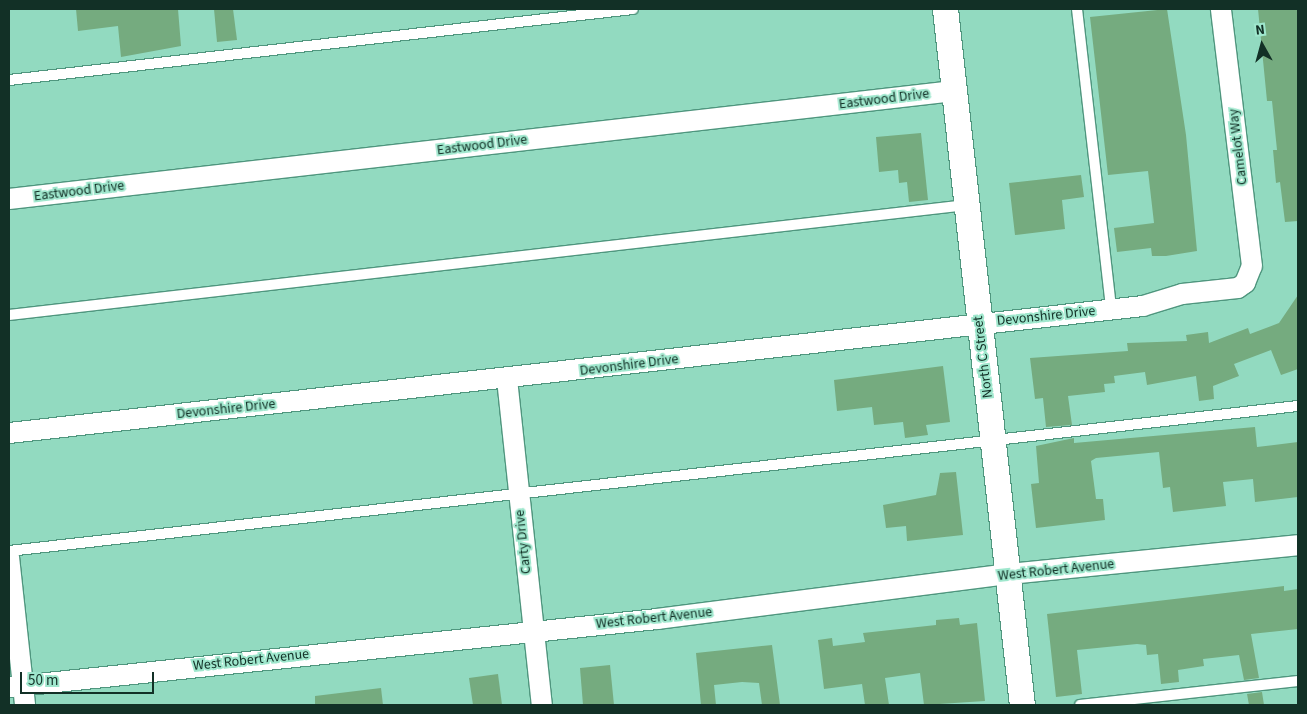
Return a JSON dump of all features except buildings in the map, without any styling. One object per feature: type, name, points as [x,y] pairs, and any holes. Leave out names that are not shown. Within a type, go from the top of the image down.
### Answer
[{"type":"street","name":"North C Street","points":[[945,9],[1022,705]]},
{"type":"street","name":"Camelot Way","points":[[1221,9],[1252,266],[1246,283]]},
{"type":"street","name":"Eastwood Drive","points":[[9,199],[954,91]]},
{"type":"street","name":"Devonshire Drive","points":[[9,433],[507,379],[1112,309],[1246,283]]},
{"type":"street","name":"Carty Drive","points":[[507,379],[517,495],[542,705]]},
{"type":"street","name":"West Robert Avenue","points":[[15,686],[532,629],[657,619],[1009,574],[1298,545]]},
{"type":"street","points":[[9,556],[15,686],[25,705]]},
{"type":"lane","points":[[9,80],[632,9]]},
{"type":"lane","points":[[1077,9],[1112,309]]},
{"type":"lane","points":[[9,315],[968,205]]},
{"type":"lane","points":[[9,551],[1298,406]]},
{"type":"lane","points":[[1080,705],[1298,681]]}]
